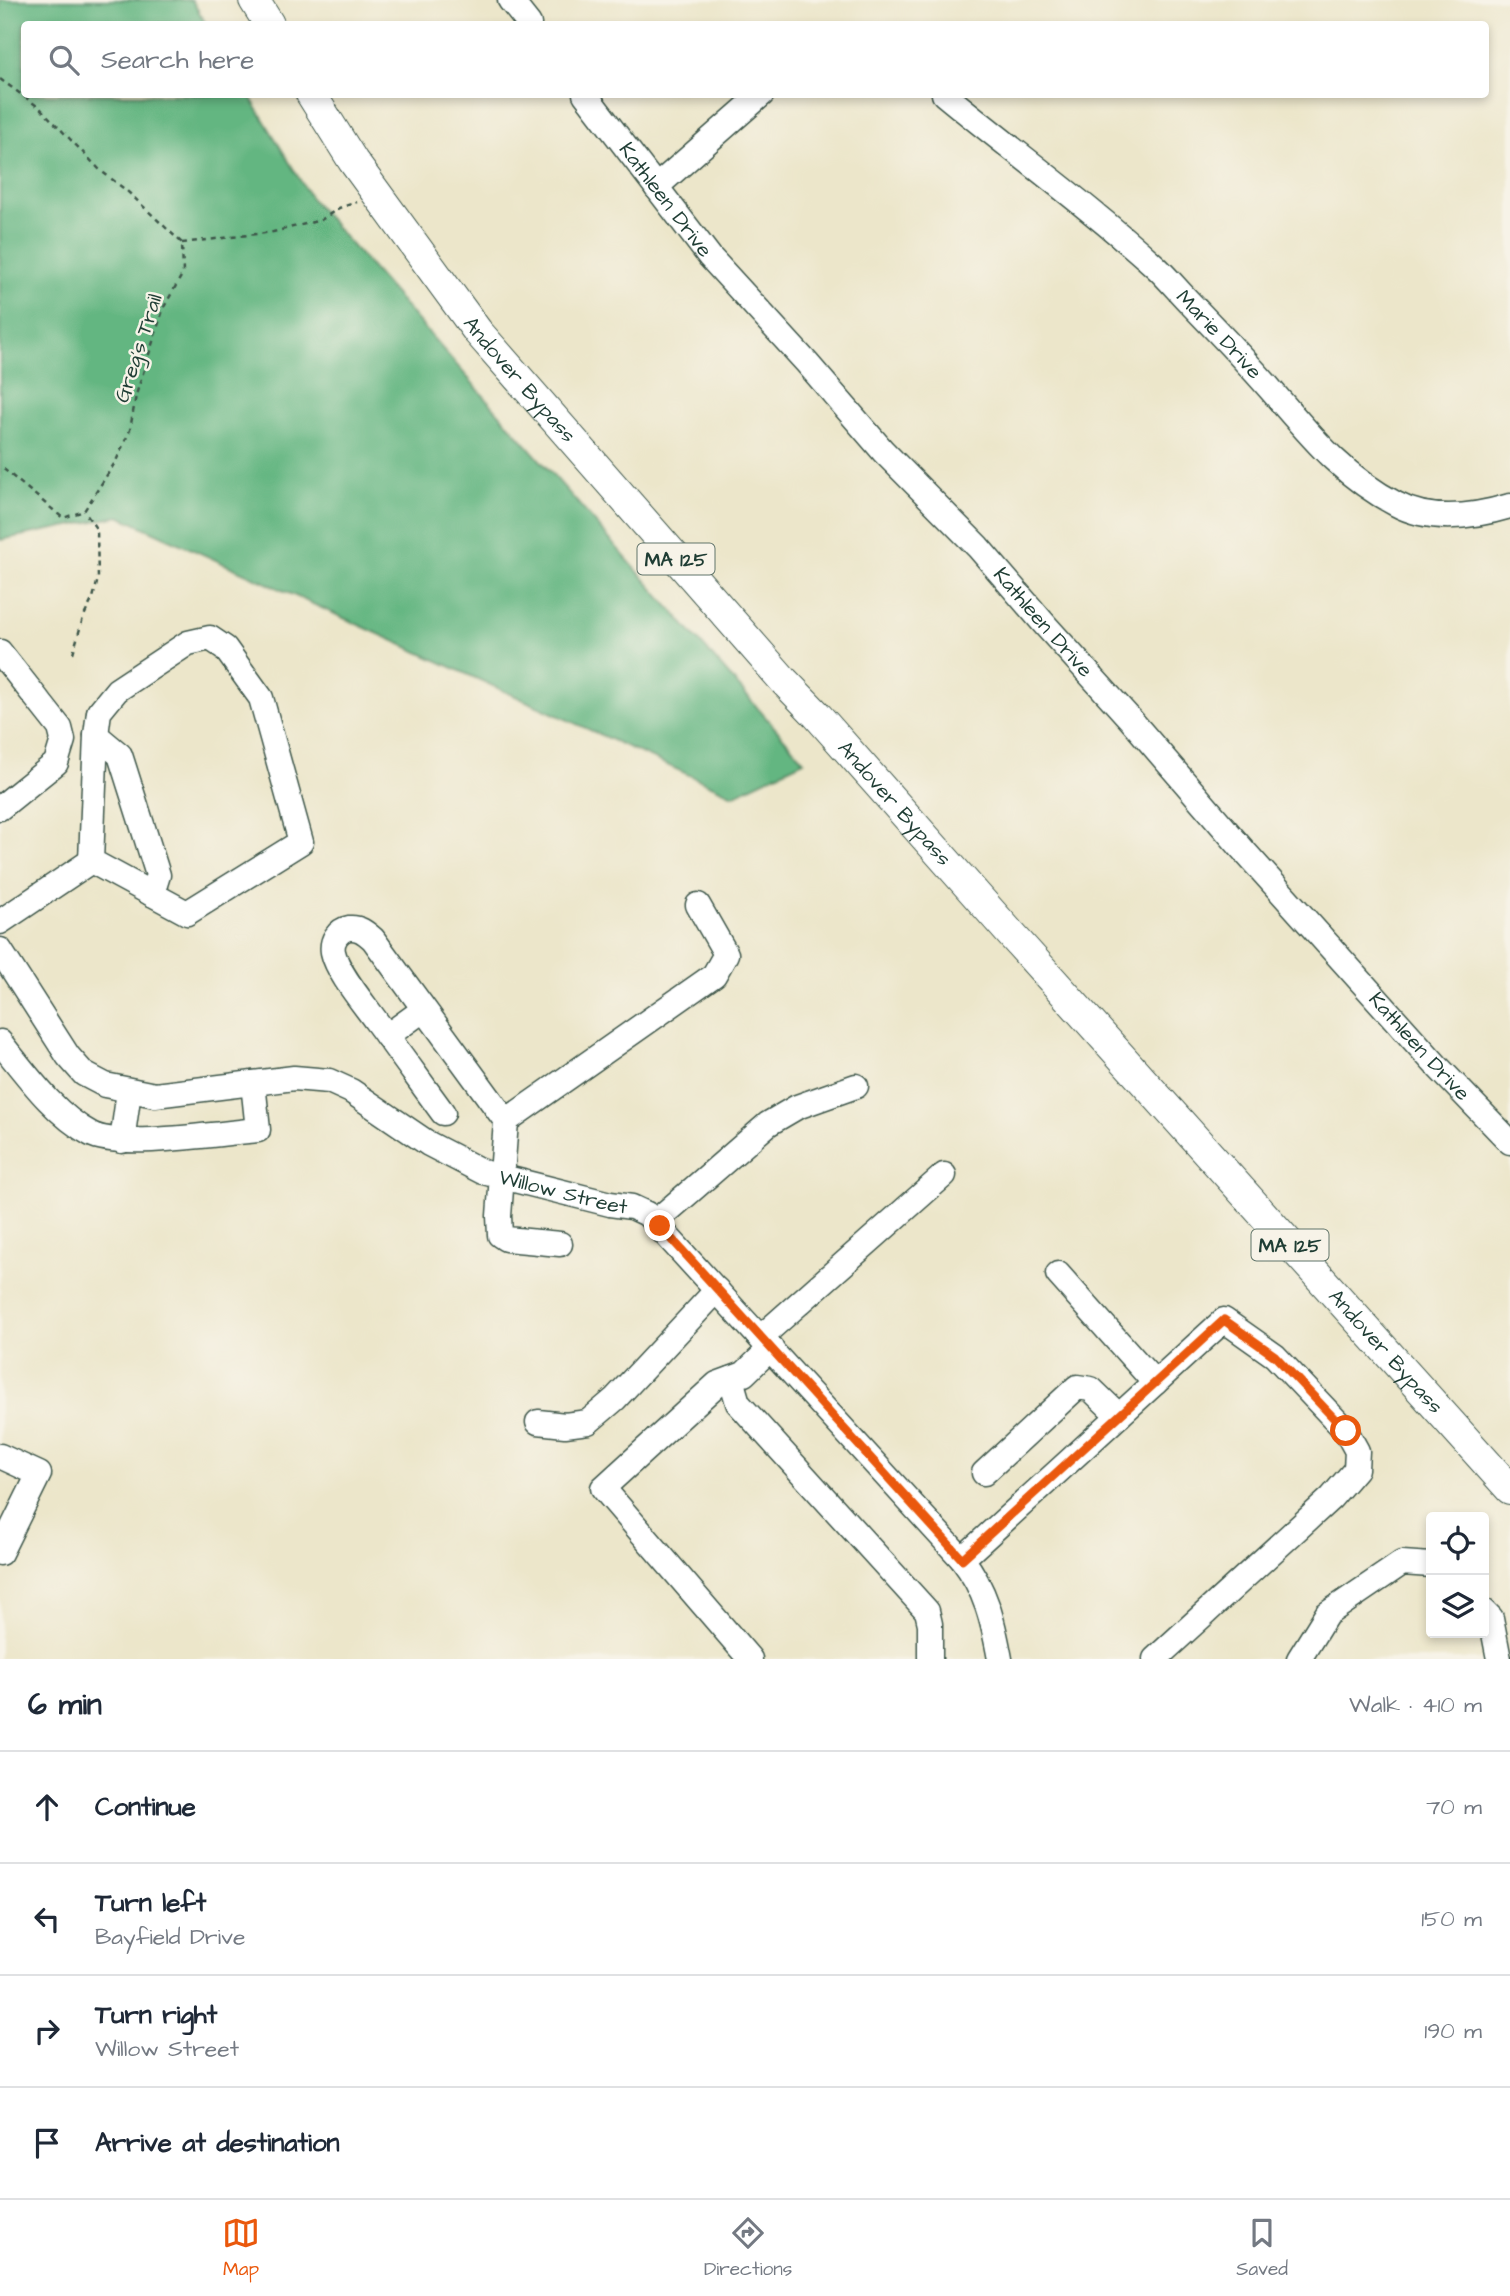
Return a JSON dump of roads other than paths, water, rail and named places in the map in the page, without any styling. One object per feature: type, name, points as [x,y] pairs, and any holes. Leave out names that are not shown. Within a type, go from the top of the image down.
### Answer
[{"type":"main road","points":[[254,0],[266,21]]},
{"type":"main road","name":"Andover Bypass","points":[[313,98],[413,246],[508,369],[766,661],[1510,1489]]},
{"type":"street","points":[[510,0],[527,21]]},
{"type":"street","name":"Kathleen Drive","points":[[588,98],[710,257],[883,451],[978,547],[1123,710],[1205,808],[1225,827],[1436,1065],[1510,1142]]},
{"type":"street","points":[[656,187],[757,98]]},
{"type":"street","name":"Marie Drive","points":[[949,98],[1049,176],[1156,267],[1246,361],[1320,448],[1372,491],[1399,506],[1422,514],[1448,517],[1472,515],[1510,506]]},
{"type":"street","points":[[210,638],[225,648],[261,698],[301,842],[187,913],[91,861],[99,712],[117,690],[188,643],[210,638]]},
{"type":"street","points":[[0,652],[60,728],[63,740],[56,763],[0,808]]},
{"type":"street","points":[[96,735],[120,755],[158,876],[152,894]]},
{"type":"street","points":[[0,922],[91,861]]},
{"type":"street","points":[[506,1121],[714,975],[726,954],[698,905]]},
{"type":"street","points":[[443,1113],[357,995],[332,950],[336,936],[343,930],[354,927],[373,939],[506,1121],[500,1235],[506,1239],[561,1244]]},
{"type":"street","name":"Willow Street","points":[[0,950],[68,1056],[84,1074],[105,1085],[155,1095],[294,1078],[329,1081],[351,1091],[429,1144],[483,1172],[610,1204],[632,1207],[646,1214],[962,1559],[981,1587],[1000,1659]]},
{"type":"street","points":[[387,1036],[423,1010]]},
{"type":"street","points":[[0,1042],[62,1113],[93,1135],[122,1141],[258,1130],[253,1083]]},
{"type":"street","points":[[656,1223],[768,1124],[797,1107],[856,1086]]},
{"type":"street","points":[[122,1141],[129,1091]]},
{"type":"street","points":[[750,1659],[603,1488],[717,1384],[744,1374],[766,1343],[944,1175]]},
{"type":"street","points":[[1058,1273],[1155,1383]]},
{"type":"street","points":[[538,1422],[565,1425],[588,1422],[615,1399],[717,1290]]},
{"type":"street","points":[[962,1559],[1224,1320],[1275,1356],[1346,1431],[1357,1451],[1356,1469],[1331,1498],[1198,1622],[1154,1659]]},
{"type":"street","points":[[731,1379],[738,1403],[927,1611],[930,1624],[930,1659]]},
{"type":"street","points":[[984,1473],[1077,1387],[1091,1389],[1119,1416]]},
{"type":"street","points":[[0,1456],[39,1474],[0,1553]]},
{"type":"street","points":[[1299,1659],[1327,1614],[1402,1563],[1426,1565]]},
{"type":"street","points":[[1489,1616],[1499,1659]]}]
